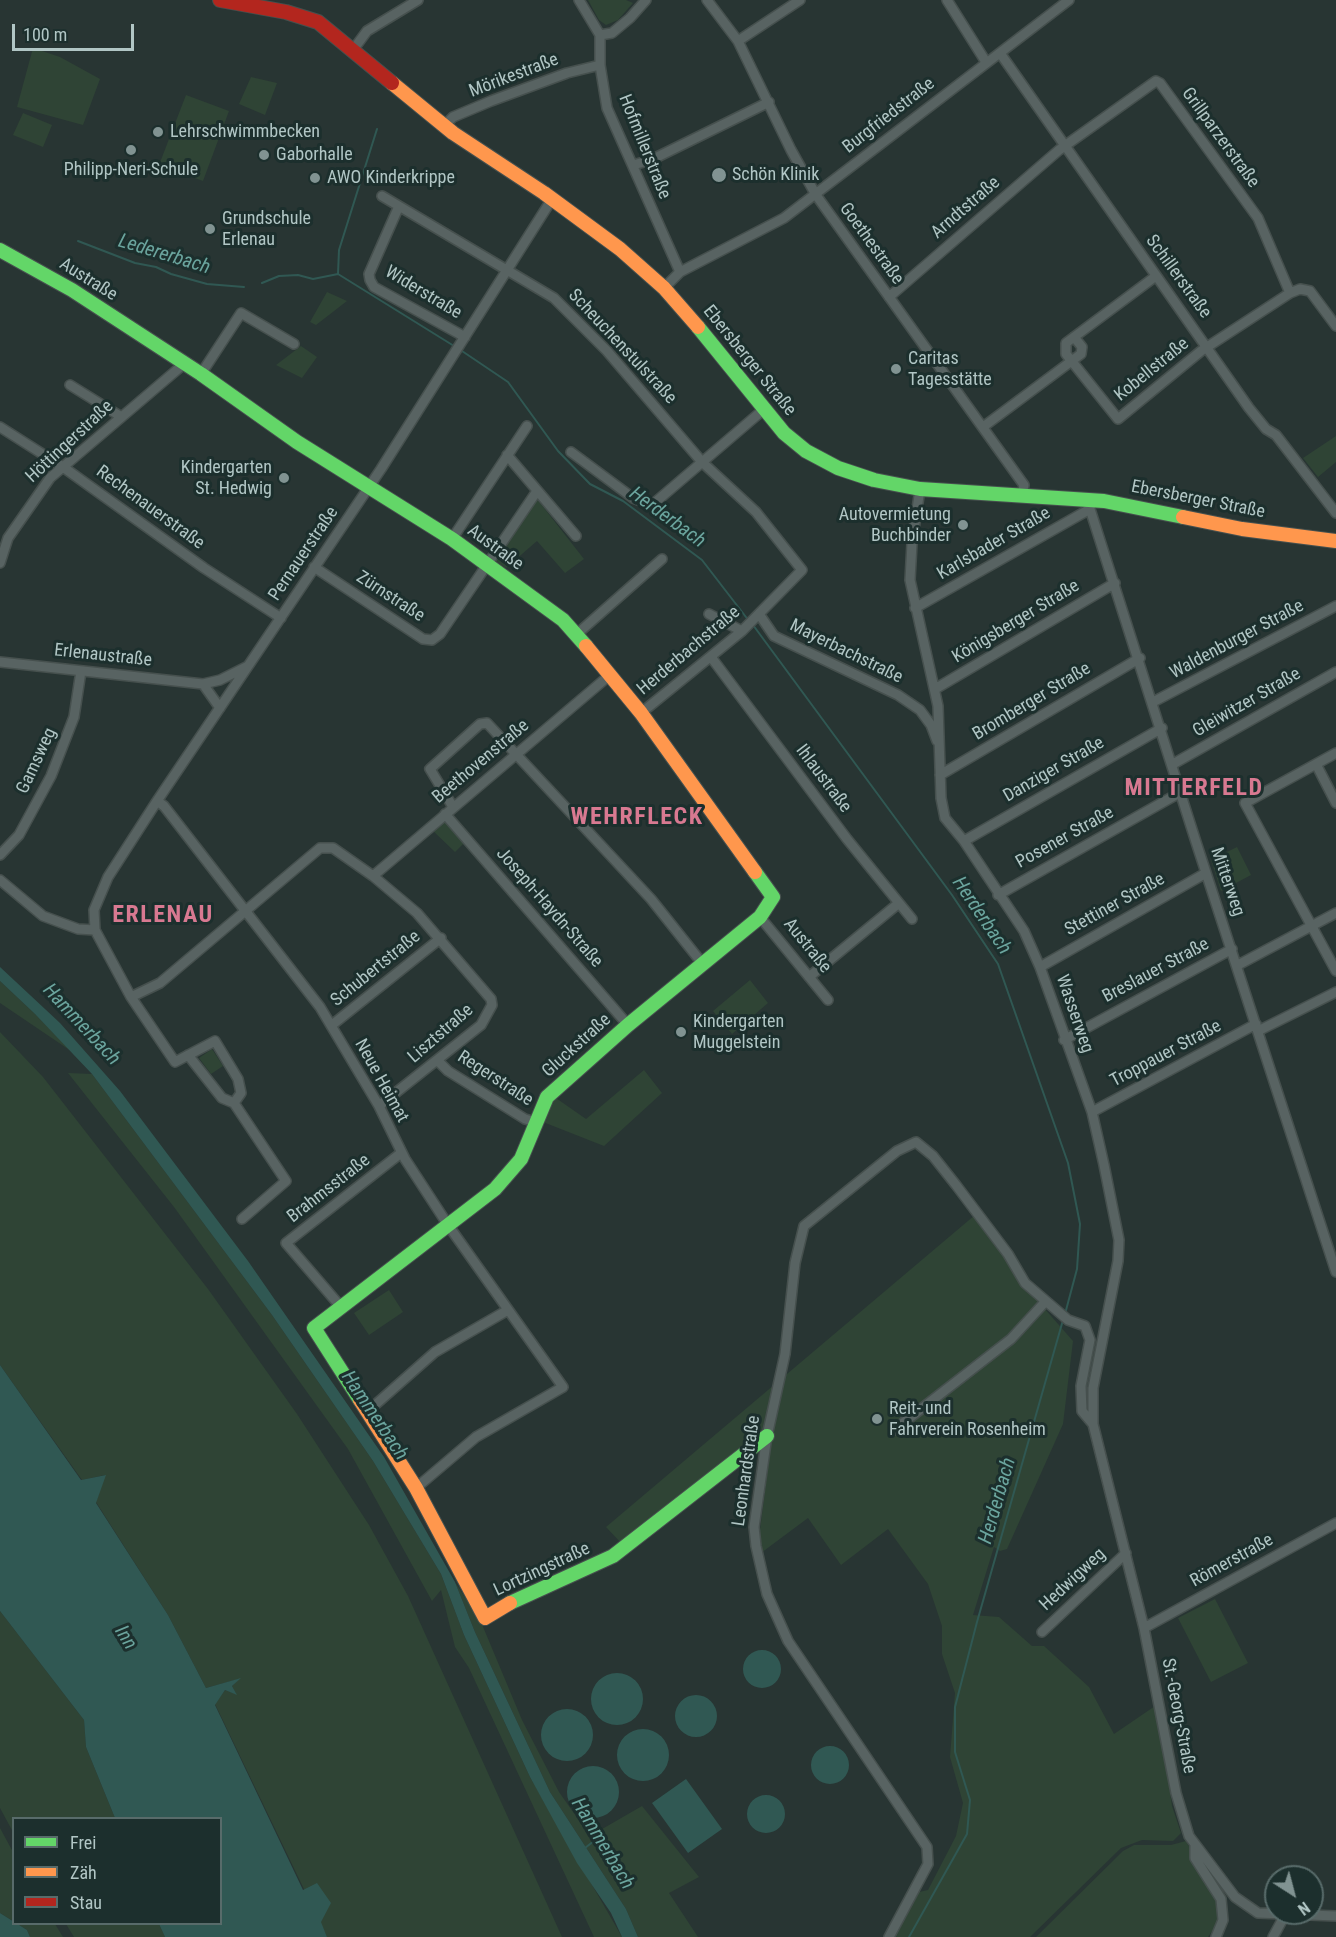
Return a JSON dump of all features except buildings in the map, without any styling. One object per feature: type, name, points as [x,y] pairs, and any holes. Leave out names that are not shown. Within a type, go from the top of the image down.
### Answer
[{"type":"street","name":"Ebersberger Straße","points":[[220,0],[286,12],[310,19],[353,50],[444,126],[552,199],[620,249],[664,288],[725,357],[763,410],[806,452],[838,468],[874,480],[920,489],[1022,496],[1091,505],[1104,501],[1242,529],[1336,541]]},
{"type":"street","points":[[353,50],[367,31],[418,0]]},
{"type":"street","points":[[579,0],[600,35],[612,33],[646,0]]},
{"type":"street","name":"Goethestraße","points":[[707,0],[738,41],[791,150],[816,195],[1024,485],[1022,496]]},
{"type":"street","points":[[738,41],[800,0]]},
{"type":"street","points":[[947,0],[986,62]]},
{"type":"street","name":"Burgfriedstraße","points":[[664,288],[680,272],[784,218],[1069,0]]},
{"type":"street","name":"Hofmillerstraße","points":[[600,35],[600,65],[607,108],[680,272]]},
{"type":"street","name":"Schillerstraße","points":[[1000,53],[1249,408],[1266,429],[1276,435],[1336,513]]},
{"type":"street","name":"Mörikestraße","points":[[444,126],[453,117],[491,101],[567,73],[600,65]]},
{"type":"street","name":"Grillparzerstraße","points":[[1066,144],[1152,83],[1160,82],[1258,218],[1290,293]]},
{"type":"street","points":[[633,165],[651,160],[769,102]]},
{"type":"street","name":"Arndtstraße","points":[[889,297],[1066,144]]},
{"type":"street","name":"Scheuchenstulstraße","points":[[382,196],[554,298],[607,351],[702,462]]},
{"type":"street","name":"Pernauerstraße","points":[[95,930],[94,910],[108,877],[368,488],[552,199]]},
{"type":"street","name":"Widerstraße","points":[[399,206],[369,274],[370,280],[374,287],[464,339]]},
{"type":"street","name":"Austraße","points":[[0,250],[72,290],[201,374],[368,488],[452,539],[563,620],[611,674],[641,713],[773,897],[760,917],[828,1000]]},
{"type":"street","points":[[983,427],[1072,362],[1066,354],[1066,343],[1156,276]]},
{"type":"street","points":[[1207,346],[1290,293],[1300,289],[1310,291],[1336,326]]},
{"type":"street","points":[[201,374],[241,313],[294,344]]},
{"type":"street","name":"Kobellstraße","points":[[1072,362],[1118,419],[1207,346]]},
{"type":"street","name":"Höttingerstraße","points":[[0,563],[8,538],[27,507],[50,478],[184,363]]},
{"type":"street","points":[[70,385],[120,416]]},
{"type":"street","points":[[571,452],[633,498],[652,505],[662,499],[763,410]]},
{"type":"street","points":[[452,539],[527,426]]},
{"type":"street","name":"Rechenauerstraße","points":[[0,427],[63,467],[204,568],[280,618]]},
{"type":"street","points":[[507,455],[576,536]]},
{"type":"street","points":[[702,462],[756,512],[802,570],[758,614]]},
{"type":"street","name":"Wasserweg","points":[[920,489],[912,543],[910,580],[934,689],[945,818],[964,841],[1024,931],[1040,967],[1092,1112],[1119,1240],[1114,1281],[1093,1388],[1093,1424]]},
{"type":"street","points":[[486,565],[537,491]]},
{"type":"street","name":"Karlsbader Straße","points":[[915,608],[1091,505]]},
{"type":"street","name":"Mitterweg","points":[[1091,505],[1206,873],[1238,965],[1336,1272]]},
{"type":"street","points":[[577,634],[662,559]]},
{"type":"street","name":"Zürnstraße","points":[[314,567],[423,639],[432,640],[440,633],[486,565]]},
{"type":"street","name":"Königsberger Straße","points":[[934,689],[1115,583]]},
{"type":"street","name":"Waldenburger Straße","points":[[1153,702],[1336,606]]},
{"type":"street","points":[[709,614],[742,631]]},
{"type":"street","name":"Herderbachstraße","points":[[641,713],[742,631],[758,614]]},
{"type":"street","name":"Mayerbachstraße","points":[[758,614],[774,636],[898,695],[920,710],[931,725],[940,748]]},
{"type":"street","name":"Ihlaustraße","points":[[711,657],[847,839],[912,919]]},
{"type":"street","name":"Bromberger Straße","points":[[940,776],[1140,658]]},
{"type":"street","name":"Erlenaustraße","points":[[0,662],[203,684],[220,680],[248,666]]},
{"type":"street","name":"Gamsweg","points":[[0,855],[19,835],[51,776],[74,717],[81,671]]},
{"type":"street","name":"Gleiwitzer Straße","points":[[1173,764],[1336,672]]},
{"type":"street","name":"Beethovenstraße","points":[[373,876],[611,674]]},
{"type":"street","points":[[203,684],[220,708]]},
{"type":"street","name":"Joseph-Haydn-Straße","points":[[516,754],[487,723],[480,724],[430,769],[449,811],[627,1024]]},
{"type":"street","name":"Danziger Straße","points":[[964,841],[1162,728]]},
{"type":"street","points":[[1336,753],[1245,803],[1336,971]]},
{"type":"street","points":[[516,754],[651,899],[702,963]]},
{"type":"street","points":[[1316,764],[1336,803]]},
{"type":"street","name":"Posener Straße","points":[[998,895],[1181,792]]},
{"type":"street","name":"Neue Heimat","points":[[157,801],[164,806],[332,1025],[380,1106],[401,1153],[448,1225],[563,1387],[476,1437],[416,1488]]},
{"type":"street","points":[[131,997],[160,983],[320,848],[333,849],[373,876],[417,913],[441,938]]},
{"type":"street","name":"Stettiner Straße","points":[[1040,967],[1206,873]]},
{"type":"street","points":[[0,880],[43,916],[78,929],[95,930],[131,997],[175,1062],[215,1041],[238,1079],[241,1093],[234,1103]]},
{"type":"street","points":[[809,977],[899,903]]},
{"type":"street","points":[[1238,965],[1336,913]]},
{"type":"street","name":"Gluckstraße","points":[[314,1328],[495,1189],[521,1159],[547,1097],[627,1024],[760,917]]},
{"type":"street","name":"Lisztstraße","points":[[380,1106],[481,1025],[492,1005],[491,999],[441,938]]},
{"type":"street","name":"Schubertstraße","points":[[332,1025],[441,938]]},
{"type":"street","name":"Breslauer Straße","points":[[1065,1040],[1232,949]]},
{"type":"street","name":"Troppauer Straße","points":[[1092,1112],[1257,1027],[1336,992]]},
{"type":"street","points":[[188,1055],[222,1098],[234,1103],[286,1181],[242,1219]]},
{"type":"street","name":"Regerstraße","points":[[438,1061],[448,1071],[525,1119],[536,1122]]},
{"type":"street","name":"Leonhardstraße","points":[[889,1937],[928,1864],[927,1847],[788,1641],[773,1611],[760,1572],[754,1527],[767,1436],[785,1354],[795,1263],[804,1226],[897,1151],[916,1142],[933,1156],[1008,1254],[1025,1283],[1045,1302]]},
{"type":"street","name":"Brahmsstraße","points":[[341,1307],[286,1243],[401,1153]]},
{"type":"street","points":[[894,1430],[1011,1338],[1045,1302],[1068,1320],[1085,1326],[1090,1340],[1081,1386],[1082,1411],[1093,1424]]},
{"type":"street","points":[[367,1412],[435,1352],[508,1310]]},
{"type":"street","name":"Lortzingstraße","points":[[314,1328],[416,1488],[486,1618],[521,1597],[613,1556],[767,1436]]},
{"type":"street","name":"St.-Georg-Straße","points":[[1093,1424],[1144,1628],[1176,1793],[1189,1836],[1235,1897],[1258,1913],[1264,1913]]},
{"type":"street","name":"Römerstraße","points":[[1144,1628],[1336,1523]]},
{"type":"street","name":"Hedwigweg","points":[[1042,1632],[1126,1553]]},
{"type":"street","points":[[1195,1843],[1195,1858],[1221,1899],[1223,1920],[1216,1937]]},
{"type":"green space","points":[[588,0],[626,0],[633,3],[618,20],[606,25],[599,20]]},
{"type":"green space","points":[[33,48],[60,57],[100,79],[83,125],[17,107]]},
{"type":"green space","points":[[251,77],[277,83],[265,115],[239,104]]},
{"type":"green space","points":[[186,95],[229,111],[203,181],[159,165]]},
{"type":"green space","points":[[23,113],[52,125],[43,147],[13,135]]},
{"type":"green space","points":[[327,292],[347,301],[316,325],[310,322]]},
{"type":"green space","points":[[301,346],[317,357],[302,378],[276,365]]},
{"type":"green space","points":[[1336,436],[1336,462],[1318,477],[1303,458]]},
{"type":"green space","points":[[537,499],[584,559],[565,573],[537,541],[506,568],[494,560]]},
{"type":"green space","points":[[445,820],[464,843],[455,852],[431,829]]},
{"type":"green space","points":[[1237,847],[1251,875],[1221,891],[1211,860]]},
{"type":"green space","points":[[750,980],[768,1003],[732,1034],[713,1011]]},
{"type":"green space","points":[[0,981],[35,1014],[71,1051],[0,1003]]},
{"type":"green space","points":[[0,1032],[43,1077],[208,1289],[297,1414],[369,1525],[408,1596],[562,1937],[327,1937],[215,1704],[225,1690],[236,1694],[232,1686],[239,1679],[206,1688],[168,1615],[96,1502],[105,1475],[82,1480],[0,1365]]},
{"type":"green space","points":[[212,1049],[223,1066],[211,1074],[199,1058]]},
{"type":"green space","points":[[644,1070],[662,1093],[604,1146],[543,1122],[553,1096],[586,1119]]},
{"type":"green space","points":[[68,1073],[92,1074],[272,1315],[373,1461],[441,1574],[464,1635],[530,1777],[622,1937],[594,1937],[469,1668],[455,1647],[441,1590],[432,1601],[348,1449],[174,1207]]},
{"type":"green space","points":[[975,1215],[1022,1283],[1073,1341],[1063,1424],[1007,1549],[1000,1551],[994,1547],[973,1615],[999,1617],[1032,1646],[1044,1646],[1089,1687],[1114,1734],[1158,1704],[1172,1806],[1181,1833],[1173,1841],[1142,1840],[1121,1848],[1030,1937],[895,1937],[919,1892],[928,1890],[956,1836],[963,1803],[950,1757],[955,1693],[942,1654],[942,1626],[928,1584],[888,1529],[841,1565],[808,1518],[761,1553],[759,1538],[773,1428],[622,1544],[606,1527]]},
{"type":"green space","points":[[389,1290],[403,1312],[369,1335],[354,1313]]},
{"type":"green space","points":[[455,1582],[481,1622],[522,1720],[559,1792],[590,1836],[642,1806],[699,1877],[669,1893],[698,1937],[638,1937],[626,1909],[550,1792],[475,1632]]},
{"type":"green space","points":[[1215,1599],[1248,1663],[1211,1682],[1178,1618]]},
{"type":"green space","points":[[0,1611],[84,1720],[86,1747],[115,1817],[12,1817],[12,1830],[0,1808]]},
{"type":"green space","points":[[0,1828],[12,1850],[12,1920],[0,1913]]},
{"type":"green space","points":[[1186,1841],[1221,1901],[1223,1916],[1208,1937],[1036,1937],[1123,1851],[1134,1845],[1171,1845]]},
{"type":"green space","points":[[19,1925],[56,1925],[63,1937],[30,1937],[27,1930]]},
{"type":"green space","points":[[67,1925],[159,1925],[165,1937],[74,1937]]},
{"type":"water","points":[[0,967],[60,1023],[120,1091],[248,1261],[384,1457],[455,1582],[475,1632],[550,1792],[626,1909],[638,1937],[622,1937],[611,1913],[577,1863],[530,1777],[464,1635],[441,1574],[373,1461],[272,1315],[92,1074],[0,981]]},
{"type":"water","name":"Inn","points":[[0,1365],[81,1480],[106,1475],[96,1503],[168,1615],[206,1688],[241,1678],[232,1686],[237,1695],[225,1690],[215,1705],[303,1890],[317,1883],[331,1903],[321,1922],[327,1937],[165,1937],[159,1925],[222,1925],[222,1817],[115,1817],[86,1747],[84,1720],[0,1611]]},
{"type":"water","points":[[762,1650],[776,1655],[781,1669],[776,1683],[762,1688],[748,1683],[743,1669],[748,1655]]},
{"type":"water","points":[[617,1673],[627,1675],[635,1681],[641,1689],[643,1699],[641,1709],[635,1717],[627,1723],[617,1725],[607,1723],[599,1717],[593,1709],[591,1699],[593,1689],[599,1681],[607,1675]]},
{"type":"water","points":[[696,1695],[710,1702],[717,1716],[710,1730],[696,1737],[682,1730],[675,1716],[682,1702]]},
{"type":"water","points":[[567,1709],[577,1711],[585,1717],[591,1725],[593,1735],[591,1745],[585,1753],[577,1759],[567,1761],[557,1759],[549,1753],[543,1745],[541,1735],[543,1725],[549,1717],[557,1711]]},
{"type":"water","points":[[643,1729],[653,1731],[661,1737],[667,1745],[669,1755],[667,1765],[661,1773],[653,1779],[643,1781],[633,1779],[625,1773],[619,1765],[617,1755],[619,1745],[625,1737],[633,1731]]},
{"type":"water","points":[[830,1746],[844,1751],[849,1765],[844,1779],[830,1784],[816,1779],[811,1765],[816,1751]]},
{"type":"water","points":[[593,1766],[603,1768],[611,1774],[617,1782],[619,1792],[617,1802],[611,1810],[603,1816],[593,1818],[583,1816],[575,1810],[569,1802],[567,1792],[569,1782],[575,1774],[583,1768]]},
{"type":"water","points":[[686,1779],[722,1829],[688,1853],[652,1803]]},
{"type":"water","points":[[766,1795],[780,1800],[785,1814],[780,1828],[766,1833],[752,1828],[747,1814],[752,1800]]},
{"type":"water","points":[[0,1913],[12,1921],[12,1925],[19,1925],[27,1930],[30,1937],[0,1937]]},
{"type":"waterway","name":"Herderbach","points":[[377,129],[339,250],[338,274],[454,346]]},
{"type":"waterway","name":"Ledererbach","points":[[78,241],[135,263],[156,267],[171,274],[207,284],[244,287]]},
{"type":"waterway","name":"Ledererbach","points":[[262,283],[279,276],[298,275],[313,279],[338,274]]},
{"type":"waterway","name":"Herderbach","points":[[459,349],[508,382],[558,451],[590,484],[623,501],[702,560],[749,621]]},
{"type":"waterway","name":"Herderbach","points":[[753,625],[952,895],[998,964],[1068,1163],[1080,1224],[1077,1269],[1065,1314]]},
{"type":"waterway","name":"Herderbach","points":[[909,1937],[967,1834],[970,1800],[955,1752],[955,1707],[1063,1320]]},
{"type":"waterway","name":"Hammerbach","points":[[585,1848],[599,1837]]},
{"type":"traffic: fast","points":[[0,250],[72,290],[201,374],[297,442],[452,539],[563,620],[586,646]]},
{"type":"traffic: fast","points":[[698,327],[784,433],[806,451],[838,468],[874,480],[920,489],[1104,501],[1183,517]]},
{"type":"traffic: fast","points":[[360,1400],[314,1328],[495,1189],[521,1159],[547,1097],[628,1025],[760,917],[773,897],[755,872]]},
{"type":"traffic: fast","points":[[510,1603],[613,1556],[767,1436]]},
{"type":"traffic: slow","points":[[392,83],[453,133],[544,193],[620,249],[664,288],[698,327]]},
{"type":"traffic: slow","points":[[1183,517],[1242,529],[1336,541]]},
{"type":"traffic: slow","points":[[586,646],[641,713],[755,872]]},
{"type":"traffic: slow","points":[[360,1400],[416,1488],[485,1618],[510,1603]]},
{"type":"traffic: jam","points":[[220,0],[286,12],[318,22],[392,83]]},
{"type":"place","name":"Lehrschwimmbecken","points":[[158,132]]},
{"type":"place","name":"Philipp-Neri-Schule","points":[[131,150]]},
{"type":"place","name":"Gaborhalle","points":[[264,155]]},
{"type":"place","name":"Schön Klinik","points":[[719,175]]},
{"type":"place","name":"AWO Kinderkrippe","points":[[315,178]]},
{"type":"place","name":"Grundschule Erlenau","points":[[210,229]]},
{"type":"place","name":"Caritas Tagesstätte","points":[[896,369]]},
{"type":"place","name":"Kindergarten St. Hedwig","points":[[284,478]]},
{"type":"place","name":"Autovermietung Buchbinder","points":[[963,525]]},
{"type":"place","name":"Kindergarten Muggelstein","points":[[681,1032]]},
{"type":"place","name":"Reit- und Fahrverein Rosenheim","points":[[877,1419]]},
{"type":"district","name":"MITTERFELD","points":[[1194,789]]},
{"type":"district","name":"WEHRFLECK","points":[[637,818]]},
{"type":"district","name":"ERLENAU","points":[[163,916]]}]
